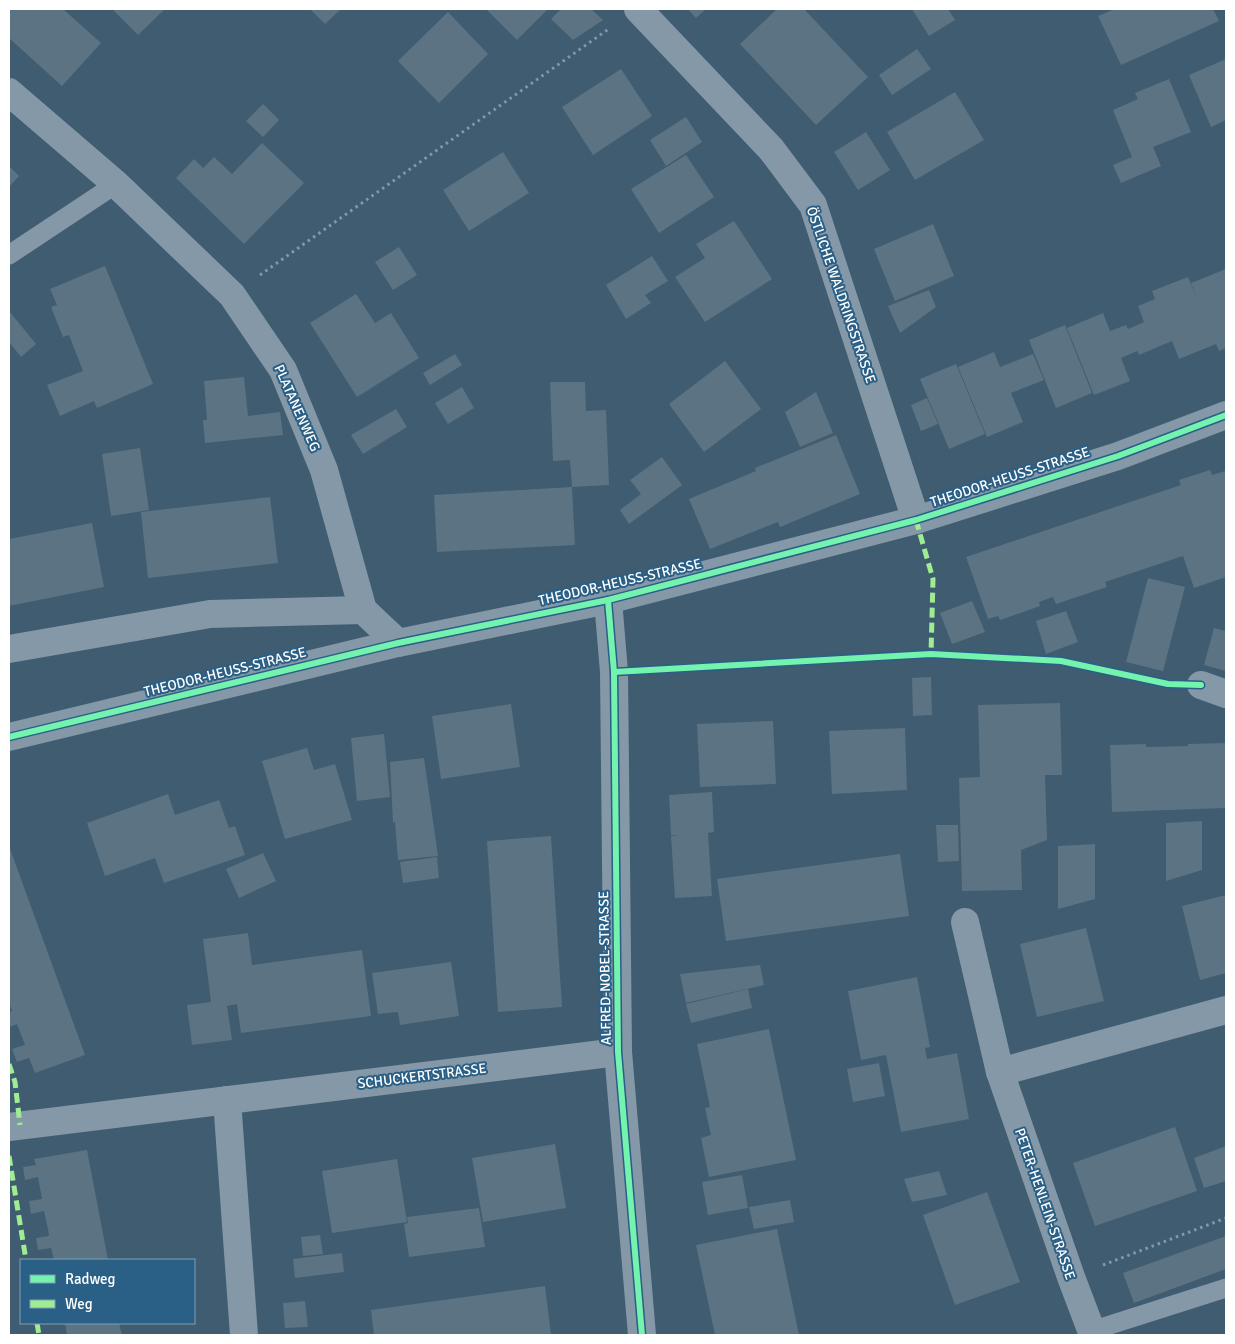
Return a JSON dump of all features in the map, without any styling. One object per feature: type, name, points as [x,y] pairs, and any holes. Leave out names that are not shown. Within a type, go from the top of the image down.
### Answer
[{"type":"street","name":"ÖSTLICHE WALDRINGSTRASSE","points":[[638,9],[771,149],[813,205],[916,520]]},
{"type":"street","name":"PLATANENWEG","points":[[9,92],[116,184],[232,294],[283,370],[324,470],[363,610]]},
{"type":"street","name":"THEODOR-HEUSS-STRASSE","points":[[9,737],[398,643],[608,600],[916,520],[1118,456],[1226,415]]},
{"type":"street","name":"ALFRED-NOBEL-STRASSE","points":[[608,600],[614,672],[618,1052],[642,1335]]},
{"type":"street","points":[[9,649],[210,614],[363,610],[398,643]]},
{"type":"street","points":[[1201,685],[1226,694]]},
{"type":"street","name":"PETER-HENLEIN-STRASSE","points":[[965,922],[1000,1072],[1070,1277],[1092,1333]]},
{"type":"street","points":[[1000,1072],[1226,1010]]},
{"type":"street","name":"SCHUCKERTSTRASSE","points":[[9,1127],[618,1052]]},
{"type":"street","points":[[227,1100],[244,1335]]},
{"type":"lane","points":[[9,255],[116,184]]},
{"type":"lane","points":[[1092,1333],[1226,1288]]},
{"type":"path","points":[[232,294],[613,26]]},
{"type":"path","points":[[1070,1277],[1226,1218]]},
{"type":"building","points":[[9,9],[63,9],[101,43],[62,86],[9,38]]},
{"type":"building","points":[[116,9],[165,9],[138,35],[114,11]]},
{"type":"building","points":[[310,9],[341,9],[325,24]]},
{"type":"building","points":[[486,9],[548,9],[517,40]]},
{"type":"building","points":[[561,9],[591,9],[603,20],[573,40],[551,19]]},
{"type":"building","points":[[688,9],[706,9],[696,18]]},
{"type":"building","points":[[777,9],[804,9],[868,77],[816,125],[740,44]]},
{"type":"building","points":[[912,9],[948,9],[955,20],[929,36]]},
{"type":"building","points":[[1115,9],[1213,9],[1219,21],[1121,65],[1098,16]]},
{"type":"building","points":[[448,12],[488,54],[439,103],[398,61]]},
{"type":"building","points":[[917,49],[931,69],[892,95],[879,75]]},
{"type":"building","points":[[1226,59],[1226,120],[1211,127],[1189,75]]},
{"type":"building","points":[[621,69],[652,116],[593,155],[562,107]]},
{"type":"building","points":[[1169,79],[1191,132],[1153,147],[1161,166],[1121,183],[1113,165],[1132,157],[1113,110],[1138,99],[1135,93]]},
{"type":"building","points":[[955,92],[984,140],[915,180],[887,132]]},
{"type":"building","points":[[263,104],[279,120],[263,137],[246,121]]},
{"type":"building","points":[[686,117],[702,142],[666,166],[650,140]]},
{"type":"building","points":[[866,132],[890,170],[858,190],[834,152]]},
{"type":"building","points":[[262,143],[304,183],[244,244],[176,178],[194,159],[203,168],[214,157],[232,174]]},
{"type":"building","points":[[503,152],[529,193],[469,231],[443,190]]},
{"type":"building","points":[[686,155],[714,197],[659,233],[631,189]]},
{"type":"building","points":[[9,166],[19,176],[9,187]]},
{"type":"building","points":[[734,221],[772,279],[705,322],[675,277],[705,258],[696,244]]},
{"type":"building","points":[[933,224],[954,276],[895,301],[874,249]]},
{"type":"building","points":[[399,247],[417,275],[393,290],[375,262]]},
{"type":"building","points":[[652,256],[668,281],[645,295],[651,303],[626,319],[606,285]]},
{"type":"building","points":[[105,266],[153,384],[97,408],[94,401],[60,416],[47,385],[83,371],[69,335],[63,337],[51,307],[57,305],[50,289]]},
{"type":"building","points":[[1226,269],[1226,348],[1219,351],[1216,344],[1179,359],[1172,341],[1139,355],[1137,351],[1121,358],[1130,381],[1094,395],[1067,328],[1103,313],[1110,331],[1126,325],[1128,329],[1144,322],[1138,306],[1155,299],[1152,291],[1188,277],[1198,301],[1191,283]]},
{"type":"building","points":[[929,290],[936,307],[900,333],[888,306]]},
{"type":"building","points":[[356,294],[375,323],[391,313],[419,358],[357,397],[310,323]]},
{"type":"building","points":[[9,311],[36,344],[21,357],[9,342]]},
{"type":"building","points":[[1065,325],[1092,393],[1056,408],[1029,340]]},
{"type":"building","points":[[994,352],[1000,367],[1033,354],[1044,380],[1011,393],[1023,422],[987,437],[958,367]]},
{"type":"building","points":[[455,354],[462,365],[430,385],[423,373]]},
{"type":"building","points":[[725,361],[761,409],[704,452],[669,404]]},
{"type":"building","points":[[956,364],[985,434],[949,449],[920,379]]},
{"type":"building","points":[[244,377],[248,416],[280,412],[283,435],[205,443],[203,420],[207,420],[204,381]]},
{"type":"building","points":[[550,382],[585,382],[586,411],[606,410],[609,485],[572,487],[570,460],[553,461]]},
{"type":"building","points":[[462,387],[474,408],[448,424],[435,403]]},
{"type":"building","points":[[816,392],[833,433],[800,447],[785,412]]},
{"type":"building","points":[[927,398],[938,424],[921,431],[911,405]]},
{"type":"building","points":[[396,409],[407,427],[363,454],[351,435]]},
{"type":"building","points":[[836,435],[860,494],[780,527],[778,522],[710,549],[689,499],[756,471],[755,468]]},
{"type":"building","points":[[140,448],[149,510],[111,516],[102,454]]},
{"type":"building","points":[[662,457],[682,485],[629,524],[620,510],[641,494],[630,480]]},
{"type":"building","points":[[1210,470],[1212,475],[1225,471],[1226,476],[1226,577],[1194,588],[1183,556],[1105,582],[1107,587],[1056,604],[1053,597],[1039,602],[1040,606],[1000,620],[998,616],[988,619],[966,557],[1181,485],[1179,480]]},
{"type":"building","points":[[572,487],[575,545],[437,552],[434,495]]},
{"type":"building","points":[[270,497],[278,563],[148,578],[141,512]]},
{"type":"building","points":[[92,523],[104,587],[9,606],[9,539]]},
{"type":"building","points":[[1148,578],[1185,587],[1163,671],[1126,662]]},
{"type":"building","points":[[972,601],[985,632],[952,644],[940,613]]},
{"type":"building","points":[[1066,611],[1078,642],[1046,654],[1036,621]]},
{"type":"building","points":[[1214,628],[1226,631],[1226,671],[1204,665]]},
{"type":"building","points":[[931,677],[932,715],[913,716],[912,678]]},
{"type":"building","points":[[1060,703],[1062,775],[1045,775],[1047,840],[1021,850],[1022,890],[962,891],[959,778],[980,777],[978,705]]},
{"type":"building","points":[[511,704],[520,767],[441,779],[432,716]]},
{"type":"building","points":[[773,721],[776,784],[700,787],[697,724]]},
{"type":"building","points":[[905,728],[907,790],[832,794],[829,731]]},
{"type":"building","points":[[384,734],[390,797],[357,801],[351,738]]},
{"type":"building","points":[[1226,743],[1226,808],[1112,812],[1110,745],[1146,744],[1146,747]]},
{"type":"building","points":[[307,748],[314,770],[335,764],[352,820],[285,839],[262,761]]},
{"type":"building","points":[[424,758],[438,856],[398,860],[395,822],[393,823],[390,762]]},
{"type":"building","points":[[712,792],[714,832],[708,833],[712,896],[675,898],[671,836],[679,835],[671,835],[669,795]]},
{"type":"building","points":[[168,794],[175,815],[219,800],[229,828],[235,826],[245,855],[164,883],[155,858],[105,876],[87,823]]},
{"type":"building","points":[[1202,821],[1202,870],[1166,881],[1166,823]]},
{"type":"building","points":[[936,825],[958,825],[959,861],[938,862]]},
{"type":"building","points":[[551,836],[562,1007],[498,1012],[487,841]]},
{"type":"building","points":[[1095,844],[1095,899],[1058,909],[1058,846]]},
{"type":"building","points":[[9,846],[85,1055],[35,1073],[29,1058],[17,1062],[12,1049],[25,1045],[17,1024],[9,1027],[9,1012],[12,1011],[9,1002]]},
{"type":"building","points":[[263,853],[276,881],[239,898],[226,869]]},
{"type":"building","points":[[900,854],[909,916],[726,941],[717,879]]},
{"type":"building","points":[[437,857],[439,878],[403,883],[400,862]]},
{"type":"building","points":[[1226,895],[1226,973],[1200,980],[1182,906]]},
{"type":"building","points":[[1086,928],[1104,1001],[1037,1017],[1020,944]]},
{"type":"building","points":[[248,933],[252,965],[362,950],[371,1016],[241,1033],[237,1004],[227,1006],[232,1040],[192,1045],[187,1005],[211,1002],[203,939]]},
{"type":"building","points":[[451,962],[459,1016],[400,1025],[398,1012],[378,1014],[372,973]]},
{"type":"building","points":[[760,965],[764,985],[686,1003],[680,974]]},
{"type":"building","points":[[917,977],[930,1047],[925,1048],[927,1059],[957,1053],[969,1119],[901,1132],[886,1055],[861,1060],[848,991]]},
{"type":"building","points":[[748,989],[752,1008],[691,1023],[686,1004]]},
{"type":"building","points":[[769,1029],[796,1160],[709,1177],[701,1138],[711,1135],[705,1108],[710,1107],[697,1044]]},
{"type":"building","points":[[879,1063],[885,1096],[853,1102],[847,1069]]},
{"type":"building","points":[[1175,1127],[1197,1191],[1095,1226],[1073,1163]]},
{"type":"building","points":[[555,1144],[566,1208],[483,1222],[472,1158]]},
{"type":"building","points":[[1226,1146],[1226,1181],[1204,1188],[1194,1158]]},
{"type":"building","points":[[87,1150],[108,1259],[54,1259],[51,1248],[38,1250],[36,1238],[49,1236],[44,1211],[31,1214],[29,1201],[42,1199],[38,1177],[25,1180],[23,1167],[36,1165],[34,1159]]},
{"type":"building","points":[[397,1159],[407,1222],[332,1233],[322,1171]]},
{"type":"building","points":[[939,1171],[947,1195],[912,1202],[904,1179]]},
{"type":"building","points":[[742,1175],[748,1208],[708,1215],[702,1182]]},
{"type":"building","points":[[987,1192],[1020,1282],[955,1305],[923,1215]]},
{"type":"building","points":[[790,1200],[794,1222],[754,1229],[749,1207]]},
{"type":"building","points":[[479,1208],[485,1247],[409,1257],[404,1224],[408,1223],[407,1217]]},
{"type":"building","points":[[777,1229],[799,1335],[715,1335],[696,1245]]},
{"type":"building","points":[[320,1235],[323,1254],[303,1256],[301,1237]]},
{"type":"building","points":[[1226,1236],[1226,1269],[1134,1303],[1123,1273]]},
{"type":"building","points":[[342,1253],[344,1272],[295,1278],[293,1259]]},
{"type":"building","points":[[545,1286],[551,1335],[374,1335],[371,1310]]},
{"type":"building","points":[[305,1301],[308,1327],[285,1328],[283,1303]]},
{"type":"building","points":[[65,1324],[119,1324],[122,1335],[67,1335]]},
{"type":"marked path","points":[[916,520],[933,579],[931,654]]},
{"type":"marked path","points":[[9,1064],[15,1082],[20,1125]]},
{"type":"marked path","points":[[9,1156],[26,1259]]},
{"type":"marked path","points":[[37,1324],[39,1335]]},
{"type":"cycle path","points":[[9,737],[398,643],[608,600],[916,520],[1118,456],[1226,415]]},
{"type":"cycle path","points":[[608,600],[614,672],[618,1052],[642,1335]]},
{"type":"cycle path","points":[[614,672],[931,654],[1061,661],[1168,684],[1201,685]]}]
